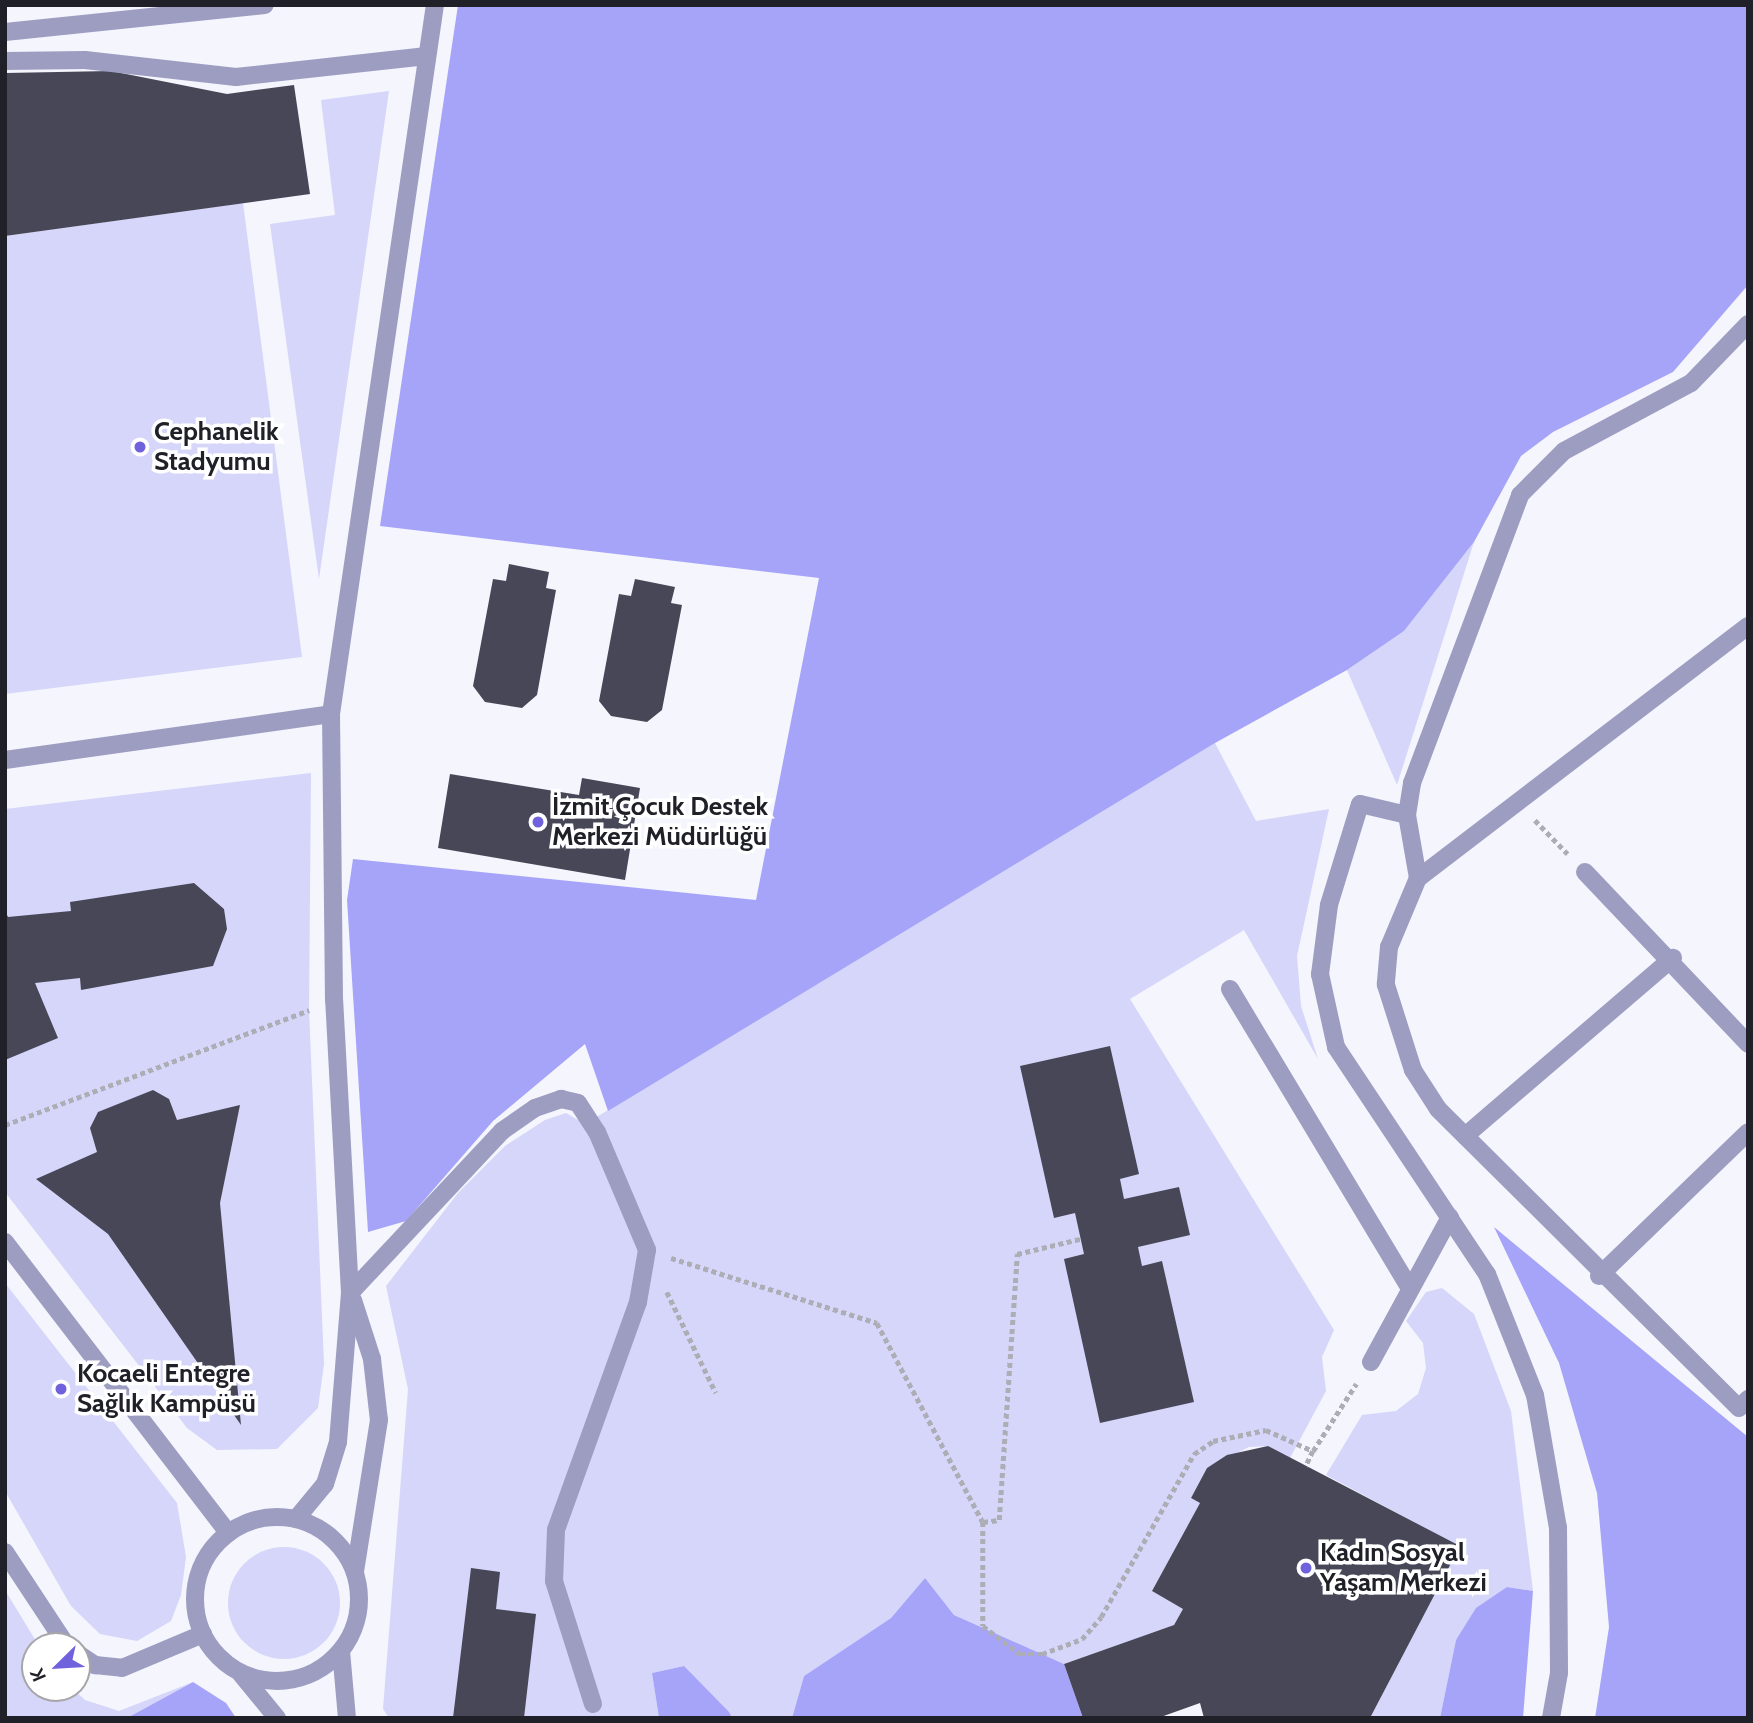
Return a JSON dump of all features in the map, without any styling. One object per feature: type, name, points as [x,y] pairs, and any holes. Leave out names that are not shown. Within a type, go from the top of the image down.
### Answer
[{"type":"street","points":[[5,32],[265,5]]},
{"type":"street","points":[[296,1519],[325,1484],[338,1441],[350,1293],[334,1000],[331,714],[436,5]]},
{"type":"street","points":[[5,61],[85,60],[236,77],[427,56]]},
{"type":"street","points":[[1418,878],[1407,815],[1412,783],[1520,495],[1564,451],[1691,383],[1748,324]]},
{"type":"street","points":[[1745,1407],[1599,1276],[1465,1136],[1413,1070],[1386,985],[1389,947],[1418,878],[1516,800],[1748,626]]},
{"type":"street","points":[[5,760],[331,714]]},
{"type":"street","points":[[1407,815],[1360,804],[1329,905],[1320,974],[1336,1047],[1450,1217],[1516,1334],[1551,1460],[1561,1596],[1551,1718]]},
{"type":"street","points":[[1585,872],[1672,958],[1748,1044]]},
{"type":"street","points":[[1465,1136],[1672,958]]},
{"type":"street","points":[[1230,989],[1410,1289]]},
{"type":"street","points":[[350,1293],[502,1131],[561,1099],[578,1103],[597,1132],[647,1250],[638,1302],[556,1530],[554,1581],[593,1704]]},
{"type":"street","points":[[1599,1276],[1748,1132]]},
{"type":"street","points":[[1371,1362],[1450,1217]]},
{"type":"street","points":[[5,1242],[228,1533]]},
{"type":"street","points":[[347,1718],[341,1651],[358,1613],[355,1572],[379,1420],[372,1359],[350,1293]]},
{"type":"street","points":[[277,1718],[241,1674],[202,1634],[196,1583],[205,1558],[228,1533],[270,1517],[296,1519],[341,1548],[355,1572]]},
{"type":"street","points":[[5,1552],[58,1632]]},
{"type":"street","points":[[91,1662],[122,1668],[202,1634]]},
{"type":"street","points":[[241,1674],[295,1680],[341,1651]]},
{"type":"path","points":[[1516,800],[1585,872]]},
{"type":"path","points":[[5,1125],[334,1000]]},
{"type":"path","points":[[983,1522],[999,1520],[1017,1254],[1080,1239]]},
{"type":"path","points":[[647,1250],[877,1323],[983,1522],[983,1626],[1020,1654],[1042,1654],[1082,1639],[1101,1617],[1194,1454],[1231,1435],[1266,1430],[1314,1451]]},
{"type":"path","points":[[647,1250],[716,1393]]},
{"type":"path","points":[[1306,1466],[1371,1362]]},
{"type":"shaded area","points":[[458,5],[1748,5],[1748,285],[1673,372],[1553,432],[1521,456],[1474,542],[1404,631],[1347,670],[1215,743],[608,1111],[585,1044],[493,1121],[406,1221],[368,1232],[347,900],[353,859],[756,900],[819,578],[380,526]]},
{"type":"shaded area","points":[[389,91],[319,579],[270,224],[335,215],[321,100]]},
{"type":"shaded area","name":"Cephanelik Stadyumu","points":[[243,203],[302,657],[5,694],[5,236]]},
{"type":"shaded area","points":[[1474,542],[1397,785],[1347,670],[1404,631]]},
{"type":"shaded area","points":[[1215,743],[1256,821],[1329,809],[1297,956],[1301,1006],[1318,1059],[1244,930],[1130,999],[1334,1330],[1322,1357],[1326,1391],[1290,1458],[1268,1446],[1249,1447],[1207,1468],[1191,1498],[1200,1503],[1152,1591],[1183,1609],[1174,1625],[1064,1664],[954,1615],[925,1578],[891,1618],[804,1676],[792,1718],[732,1718],[684,1666],[652,1673],[659,1718],[389,1718],[383,1709],[408,1389],[386,1286],[458,1193],[505,1146],[545,1120],[566,1113],[585,1124]]},
{"type":"shaded area","points":[[311,773],[309,1010],[324,1364],[318,1408],[277,1449],[217,1450],[187,1428],[5,1192],[5,809]]},
{"type":"shaded area","points":[[1494,1227],[1748,1437],[1748,1718],[1595,1718],[1609,1627],[1597,1493],[1559,1363]]},
{"type":"shaded area","points":[[5,1283],[177,1503],[186,1557],[181,1595],[171,1621],[137,1641],[100,1634],[71,1606],[5,1491]]},
{"type":"shaded area","points":[[1442,1288],[1474,1314],[1511,1411],[1533,1591],[1507,1587],[1456,1640],[1440,1718],[1370,1718],[1459,1546],[1326,1475],[1362,1415],[1396,1411],[1418,1394],[1426,1368],[1423,1343],[1406,1321],[1426,1292]]},
{"type":"shaded area","points":[[284,1547],[305,1551],[324,1563],[336,1582],[340,1603],[336,1624],[324,1643],[305,1655],[284,1659],[263,1655],[244,1643],[232,1624],[228,1603],[232,1582],[244,1563],[263,1551]]},
{"type":"shaded area","points":[[925,1578],[954,1615],[1064,1664],[1083,1718],[792,1718],[804,1676],[891,1618]]},
{"type":"shaded area","points":[[1507,1587],[1533,1591],[1523,1718],[1440,1718],[1456,1640],[1476,1608]]},
{"type":"shaded area","points":[[5,1590],[30,1632],[21,1632],[21,1702],[91,1702],[119,1711],[193,1682],[127,1718],[5,1718]]},
{"type":"shaded area","points":[[684,1666],[732,1718],[659,1718],[652,1673]]},
{"type":"shaded area","points":[[193,1682],[226,1703],[236,1718],[127,1718]]},
{"type":"building","points":[[111,71],[227,94],[294,85],[310,194],[5,236],[5,73]]},
{"type":"building","points":[[509,564],[549,572],[546,588],[556,590],[537,695],[522,708],[485,702],[473,686],[493,579],[506,581]]},
{"type":"building","points":[[635,579],[675,587],[671,603],[682,605],[662,710],[647,722],[611,716],[599,701],[619,594],[631,596]]},
{"type":"building","name":"İzmit Çocuk Destek Merkezi Müdürlüğü","points":[[450,774],[579,795],[582,778],[640,788],[625,880],[438,848]]},
{"type":"building","points":[[194,883],[224,909],[227,929],[213,966],[81,990],[80,978],[35,983],[58,1038],[5,1060],[5,911],[8,917],[71,911],[70,902]]},
{"type":"building","points":[[1110,1046],[1139,1174],[1120,1179],[1124,1199],[1179,1187],[1190,1235],[1138,1247],[1142,1266],[1162,1261],[1194,1402],[1100,1423],[1064,1259],[1084,1254],[1075,1213],[1054,1218],[1020,1066]]},
{"type":"building","points":[[153,1090],[169,1099],[177,1120],[240,1105],[220,1203],[241,1425],[108,1234],[36,1179],[97,1152],[90,1128],[98,1112]]},
{"type":"building","name":"Kadın Sosyal Yaşam Merkezi","points":[[1268,1446],[1460,1546],[1370,1718],[1204,1718],[1200,1703],[1158,1718],[1083,1718],[1064,1664],[1174,1625],[1183,1609],[1152,1591],[1200,1503],[1191,1498],[1207,1468],[1227,1455]]},
{"type":"building","points":[[471,1568],[500,1572],[496,1609],[536,1614],[524,1718],[453,1718]]},
{"type":"place","name":"Cephanelik Stadyumu","points":[[140,447]]},
{"type":"place","name":"İzmit Çocuk Destek Merkezi Müdürlüğü","points":[[538,822]]},
{"type":"place","name":"Kocaeli Entegre Sağlık Kampüsü","points":[[61,1389]]},
{"type":"place","name":"Kadın Sosyal Yaşam Merkezi","points":[[1306,1568]]}]
